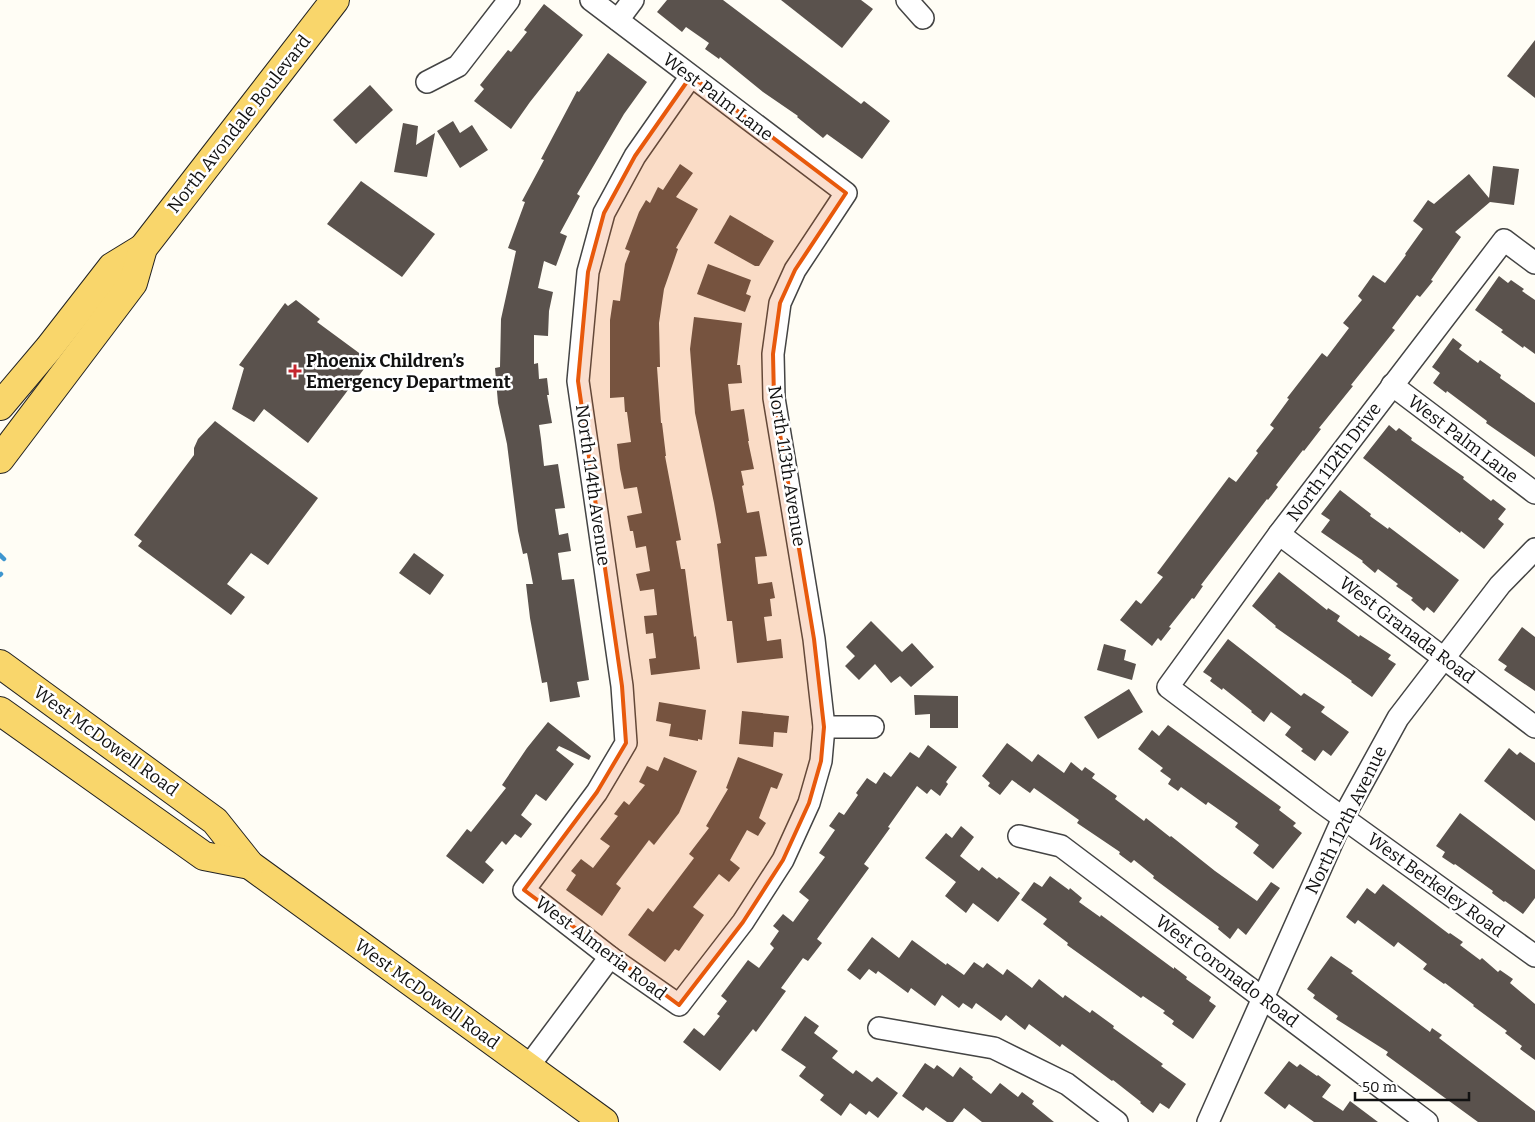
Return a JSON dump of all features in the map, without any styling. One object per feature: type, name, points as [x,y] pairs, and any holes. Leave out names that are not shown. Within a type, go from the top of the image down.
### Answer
[{"type":"main road","name":"North Avondale Boulevard","points":[[0,459],[133,283],[143,248],[335,0]]},
{"type":"main road","name":"North Avondale Boulevard","points":[[0,406],[49,348],[112,266],[143,248]]},
{"type":"main road","name":"West McDowell Road","points":[[0,664],[215,821],[250,864],[604,1122]]},
{"type":"main road","name":"West McDowell Road","points":[[0,711],[204,856],[250,864]]},
{"type":"street","points":[[427,82],[458,66],[509,0]]},
{"type":"street","name":"West Palm Lane","points":[[591,0],[846,193]]},
{"type":"street","points":[[618,20],[633,0]]},
{"type":"street","points":[[907,0],[923,18]]},
{"type":"street","name":"North 114th Avenue","points":[[524,890],[597,792],[626,744],[622,686],[578,381],[588,272],[604,213],[634,156],[691,76]]},
{"type":"street","name":"North 113th Avenue","points":[[678,1005],[742,922],[783,860],[809,803],[822,761],[824,727],[814,639],[774,398],[773,354],[780,303],[795,270],[846,193]]},
{"type":"street","name":"North 112th Drive","points":[[1168,687],[1279,534],[1504,240],[1535,263]]},
{"type":"street","name":"West Palm Lane","points":[[1392,385],[1535,493]]},
{"type":"street","name":"West Granada Road","points":[[1279,534],[1535,727]]},
{"type":"street","name":"North 112th Avenue","points":[[1208,1122],[1343,818],[1398,718],[1500,585],[1535,549]]},
{"type":"street","name":"West Berkeley Road","points":[[1168,687],[1343,818],[1535,956]]},
{"type":"street","points":[[824,727],[873,727]]},
{"type":"street","name":"West Coronado Road","points":[[1019,836],[1061,846],[1428,1122]]},
{"type":"street","name":"West Almeria Road","points":[[524,890],[610,957],[678,1005]]},
{"type":"street","points":[[528,1067],[610,957]]},
{"type":"street","points":[[879,1028],[994,1048],[1066,1084],[1117,1122]]},
{"type":"highlighted area","points":[[691,76],[846,193],[795,270],[780,303],[773,354],[774,398],[814,639],[824,727],[821,761],[809,803],[783,860],[743,922],[679,1005],[524,890],[597,792],[626,743],[622,686],[578,381],[588,272],[604,213],[635,156]]},
{"type":"building","points":[[667,0],[723,0],[861,104],[864,101],[890,121],[862,159],[827,134],[823,138],[798,116],[763,92],[720,57],[719,59],[705,49],[709,43],[686,27],[682,32],[657,12]]},
{"type":"building","points":[[781,0],[861,0],[873,9],[842,48]]},
{"type":"building","points":[[544,4],[583,35],[511,129],[474,101],[484,89],[480,85],[508,50],[511,52],[527,32],[524,30]]},
{"type":"building","points":[[1535,40],[1535,98],[1507,76]]},
{"type":"building","points":[[608,53],[647,82],[624,114],[577,194],[580,196],[560,233],[567,236],[556,266],[544,261],[538,288],[553,292],[549,311],[548,336],[534,335],[534,364],[538,363],[539,379],[547,378],[549,395],[547,395],[552,423],[539,425],[544,466],[558,464],[565,508],[555,509],[559,535],[568,533],[571,551],[558,553],[562,580],[574,579],[589,680],[577,682],[580,697],[550,702],[547,682],[542,683],[530,618],[526,584],[533,584],[527,553],[523,554],[518,531],[507,444],[498,403],[495,368],[500,367],[501,319],[516,251],[508,248],[525,202],[522,201],[544,160],[541,159],[577,91],[579,92]]},
{"type":"building","points":[[370,85],[393,110],[356,144],[333,120]]},
{"type":"building","points":[[453,121],[460,133],[472,125],[488,150],[460,168],[437,131]]},
{"type":"building","points":[[403,123],[418,126],[416,145],[435,133],[427,177],[394,172]]},
{"type":"building","points":[[680,164],[693,173],[676,197],[698,209],[676,248],[678,249],[664,289],[659,323],[660,367],[657,367],[665,456],[681,540],[676,541],[681,569],[685,569],[700,669],[651,675],[649,659],[656,658],[653,633],[646,634],[644,616],[657,615],[654,589],[640,591],[636,574],[650,571],[646,546],[636,548],[633,531],[630,531],[627,516],[642,513],[637,487],[624,489],[620,469],[617,444],[631,442],[624,397],[610,398],[610,320],[613,300],[620,301],[625,264],[630,251],[625,249],[639,212],[646,200],[650,203],[658,187],[663,190]]},
{"type":"building","points":[[1493,166],[1519,169],[1514,205],[1490,202],[1455,232],[1461,237],[1431,280],[1433,281],[1420,297],[1417,295],[1392,328],[1395,330],[1351,385],[1353,386],[1319,428],[1321,429],[1276,485],[1278,487],[1201,585],[1203,586],[1194,599],[1192,598],[1169,627],[1171,628],[1161,641],[1158,638],[1152,646],[1120,620],[1136,600],[1141,604],[1163,577],[1157,573],[1229,477],[1236,482],[1258,453],[1256,451],[1274,428],[1270,425],[1289,399],[1287,398],[1322,353],[1327,357],[1349,328],[1343,323],[1362,300],[1358,296],[1373,275],[1385,283],[1406,255],[1423,229],[1413,221],[1428,200],[1434,204],[1469,174],[1489,198]]},
{"type":"building","points":[[361,181],[435,234],[402,277],[327,224]]},
{"type":"building","points":[[730,215],[774,241],[759,266],[755,266],[714,243]]},
{"type":"building","points":[[708,264],[751,280],[746,294],[751,296],[745,312],[697,294]]},
{"type":"building","points":[[1499,276],[1508,283],[1511,280],[1535,300],[1535,354],[1501,332],[1503,330],[1475,310]]},
{"type":"building","points":[[296,300],[320,319],[317,322],[370,361],[308,443],[264,409],[254,422],[232,409],[244,368],[239,365],[285,303],[288,306]]},
{"type":"building","points":[[694,317],[742,323],[737,365],[740,365],[742,383],[728,384],[731,411],[744,409],[754,469],[741,471],[744,485],[742,486],[747,513],[759,511],[767,556],[755,557],[758,584],[772,582],[775,598],[770,599],[772,616],[764,617],[767,641],[781,639],[783,658],[737,663],[732,621],[727,621],[717,544],[721,543],[695,413],[690,349]]},
{"type":"building","points":[[1453,338],[1462,345],[1459,349],[1478,363],[1480,360],[1501,375],[1500,378],[1535,403],[1535,457],[1486,423],[1487,421],[1447,391],[1446,393],[1433,383],[1440,373],[1432,367]]},
{"type":"building","points":[[215,421],[318,498],[268,565],[251,553],[227,584],[245,597],[231,615],[138,546],[142,541],[134,535],[194,455],[194,448],[198,439]]},
{"type":"building","points":[[1389,425],[1396,431],[1399,428],[1412,438],[1411,440],[1464,477],[1463,479],[1491,501],[1493,499],[1506,509],[1498,519],[1504,524],[1484,549],[1461,531],[1460,533],[1363,458]]},
{"type":"building","points":[[1340,490],[1371,514],[1370,516],[1388,529],[1389,527],[1459,580],[1434,613],[1427,607],[1424,611],[1411,600],[1413,598],[1396,586],[1398,584],[1378,569],[1375,573],[1363,561],[1321,532],[1330,520],[1321,514]]},
{"type":"building","points":[[414,553],[444,575],[430,595],[399,573]]},
{"type":"building","points":[[1279,572],[1327,610],[1328,608],[1340,616],[1337,621],[1359,637],[1360,635],[1391,655],[1388,659],[1396,664],[1372,697],[1275,627],[1252,606]]},
{"type":"building","points":[[871,621],[902,652],[912,643],[934,667],[911,687],[900,676],[891,683],[875,664],[859,680],[845,666],[855,656],[846,647]]},
{"type":"building","points":[[1522,627],[1535,637],[1535,691],[1504,670],[1507,666],[1498,660]]},
{"type":"building","points":[[1228,639],[1301,696],[1304,693],[1325,707],[1321,712],[1349,732],[1331,756],[1323,750],[1315,761],[1301,751],[1303,749],[1285,735],[1291,727],[1271,712],[1264,722],[1223,688],[1222,690],[1210,681],[1212,678],[1203,672]]},
{"type":"building","points":[[1104,644],[1126,650],[1124,660],[1136,664],[1132,680],[1097,670]]},
{"type":"building","points":[[1129,689],[1143,712],[1098,739],[1084,717]]},
{"type":"building","points":[[914,695],[958,696],[958,728],[930,728],[930,714],[915,715]]},
{"type":"building","points":[[659,702],[706,710],[702,740],[669,736],[671,724],[656,721]]},
{"type":"building","points":[[742,711],[789,716],[787,733],[774,732],[773,747],[739,744]]},
{"type":"building","points":[[548,722],[591,756],[589,760],[559,746],[556,750],[574,764],[546,801],[536,794],[521,815],[532,824],[521,838],[515,834],[506,845],[502,841],[485,862],[494,870],[483,884],[446,856],[467,829],[471,832],[506,788],[502,785],[527,748]]},
{"type":"building","points":[[1168,725],[1281,807],[1279,810],[1296,823],[1293,826],[1302,833],[1273,869],[1253,853],[1259,845],[1235,827],[1238,823],[1208,802],[1206,805],[1181,787],[1178,791],[1168,784],[1171,779],[1160,771],[1163,768],[1138,749],[1152,730],[1159,736]]},
{"type":"building","points":[[1007,743],[1032,762],[1038,754],[1064,773],[1071,762],[1082,771],[1085,767],[1095,774],[1092,778],[1117,796],[1115,799],[1144,821],[1146,818],[1257,901],[1271,882],[1280,888],[1246,935],[1238,928],[1230,939],[1218,929],[1219,927],[1153,878],[1154,876],[1134,860],[1131,863],[1119,854],[1120,852],[1077,823],[1079,820],[1034,788],[1030,793],[1012,780],[1000,795],[988,786],[990,783],[982,776]]},
{"type":"building","points":[[928,745],[957,767],[946,782],[948,784],[940,796],[931,789],[927,794],[917,786],[864,864],[869,868],[817,939],[822,943],[808,961],[803,958],[781,988],[786,991],[756,1032],[753,1029],[720,1071],[683,1042],[694,1028],[704,1036],[720,1016],[717,1014],[727,1001],[721,996],[748,960],[759,968],[774,948],[770,944],[779,931],[773,926],[783,914],[793,922],[809,900],[799,892],[825,857],[819,853],[835,830],[829,826],[839,812],[844,815],[867,778],[876,784],[884,772],[891,777],[910,752],[919,758]]},
{"type":"building","points":[[1509,748],[1517,755],[1520,752],[1535,763],[1535,821],[1484,781]]},
{"type":"building","points":[[664,757],[697,771],[679,813],[654,845],[649,840],[616,884],[621,888],[602,916],[566,890],[576,875],[571,871],[581,859],[593,868],[610,846],[600,839],[618,816],[614,814],[624,801],[629,805],[645,785],[639,782],[647,766],[658,771]]},
{"type":"building","points":[[738,757],[783,774],[777,789],[771,787],[759,818],[766,823],[758,836],[747,830],[730,860],[740,868],[729,882],[719,874],[693,907],[704,915],[679,951],[675,949],[665,962],[628,935],[648,908],[653,912],[694,858],[689,854],[709,828],[706,826],[728,789],[726,788]]},
{"type":"building","points":[[1460,813],[1535,870],[1535,898],[1523,914],[1504,902],[1492,893],[1493,891],[1455,864],[1442,857],[1445,852],[1436,846]]},
{"type":"building","points":[[961,826],[974,837],[960,856],[979,871],[982,867],[1020,893],[998,922],[973,903],[966,913],[945,896],[956,882],[925,858],[946,833],[952,838]]},
{"type":"building","points":[[1050,876],[1082,898],[1079,902],[1100,917],[1101,915],[1174,969],[1174,967],[1187,977],[1186,979],[1211,997],[1209,1001],[1216,1006],[1193,1039],[1172,1024],[1174,1021],[1163,1013],[1165,1011],[1143,996],[1141,998],[1067,945],[1068,943],[1043,924],[1047,919],[1021,900],[1034,882],[1042,887]]},
{"type":"building","points":[[1383,884],[1449,934],[1463,942],[1460,945],[1480,960],[1482,958],[1498,972],[1500,970],[1513,979],[1510,983],[1535,1004],[1535,1060],[1520,1049],[1522,1046],[1505,1033],[1507,1031],[1445,983],[1423,969],[1427,964],[1398,942],[1394,947],[1358,920],[1355,924],[1346,917],[1367,888],[1375,894]]},
{"type":"building","points":[[872,937],[899,958],[912,940],[946,965],[947,963],[964,975],[974,962],[983,968],[987,963],[1003,975],[1007,969],[1032,988],[1039,979],[1063,998],[1065,995],[1090,1013],[1092,1010],[1186,1084],[1169,1109],[1160,1103],[1153,1113],[1113,1080],[1062,1044],[1060,1047],[1029,1024],[1025,1030],[1006,1015],[1001,1021],[976,1003],[972,1009],[963,1003],[959,1008],[942,995],[935,1006],[911,988],[908,993],[878,971],[876,974],[869,969],[860,980],[847,970]]},
{"type":"building","points":[[1331,956],[1430,1032],[1432,1028],[1442,1035],[1439,1038],[1535,1111],[1535,1122],[1478,1122],[1386,1055],[1388,1052],[1336,1019],[1338,1016],[1313,998],[1315,995],[1307,989]]},
{"type":"building","points":[[805,1016],[819,1026],[814,1033],[838,1051],[832,1058],[853,1074],[856,1070],[872,1082],[877,1077],[898,1093],[878,1118],[869,1111],[866,1115],[850,1103],[841,1116],[820,1100],[824,1095],[799,1076],[806,1067],[781,1050]]},
{"type":"building","points":[[1289,1061],[1297,1067],[1300,1064],[1331,1085],[1322,1097],[1343,1111],[1350,1101],[1378,1122],[1314,1122],[1289,1104],[1285,1109],[1264,1093]]},
{"type":"building","points":[[925,1063],[934,1069],[937,1065],[953,1077],[960,1067],[991,1094],[1000,1083],[1018,1097],[1022,1092],[1034,1101],[1032,1104],[1054,1122],[982,1122],[964,1108],[953,1122],[947,1122],[926,1107],[923,1111],[902,1096]]},
{"type":"waterway","points":[[0,555],[4,559]]},
{"type":"place","name":"Phoenix Children’s Emergency Department","points":[[295,371]]}]
